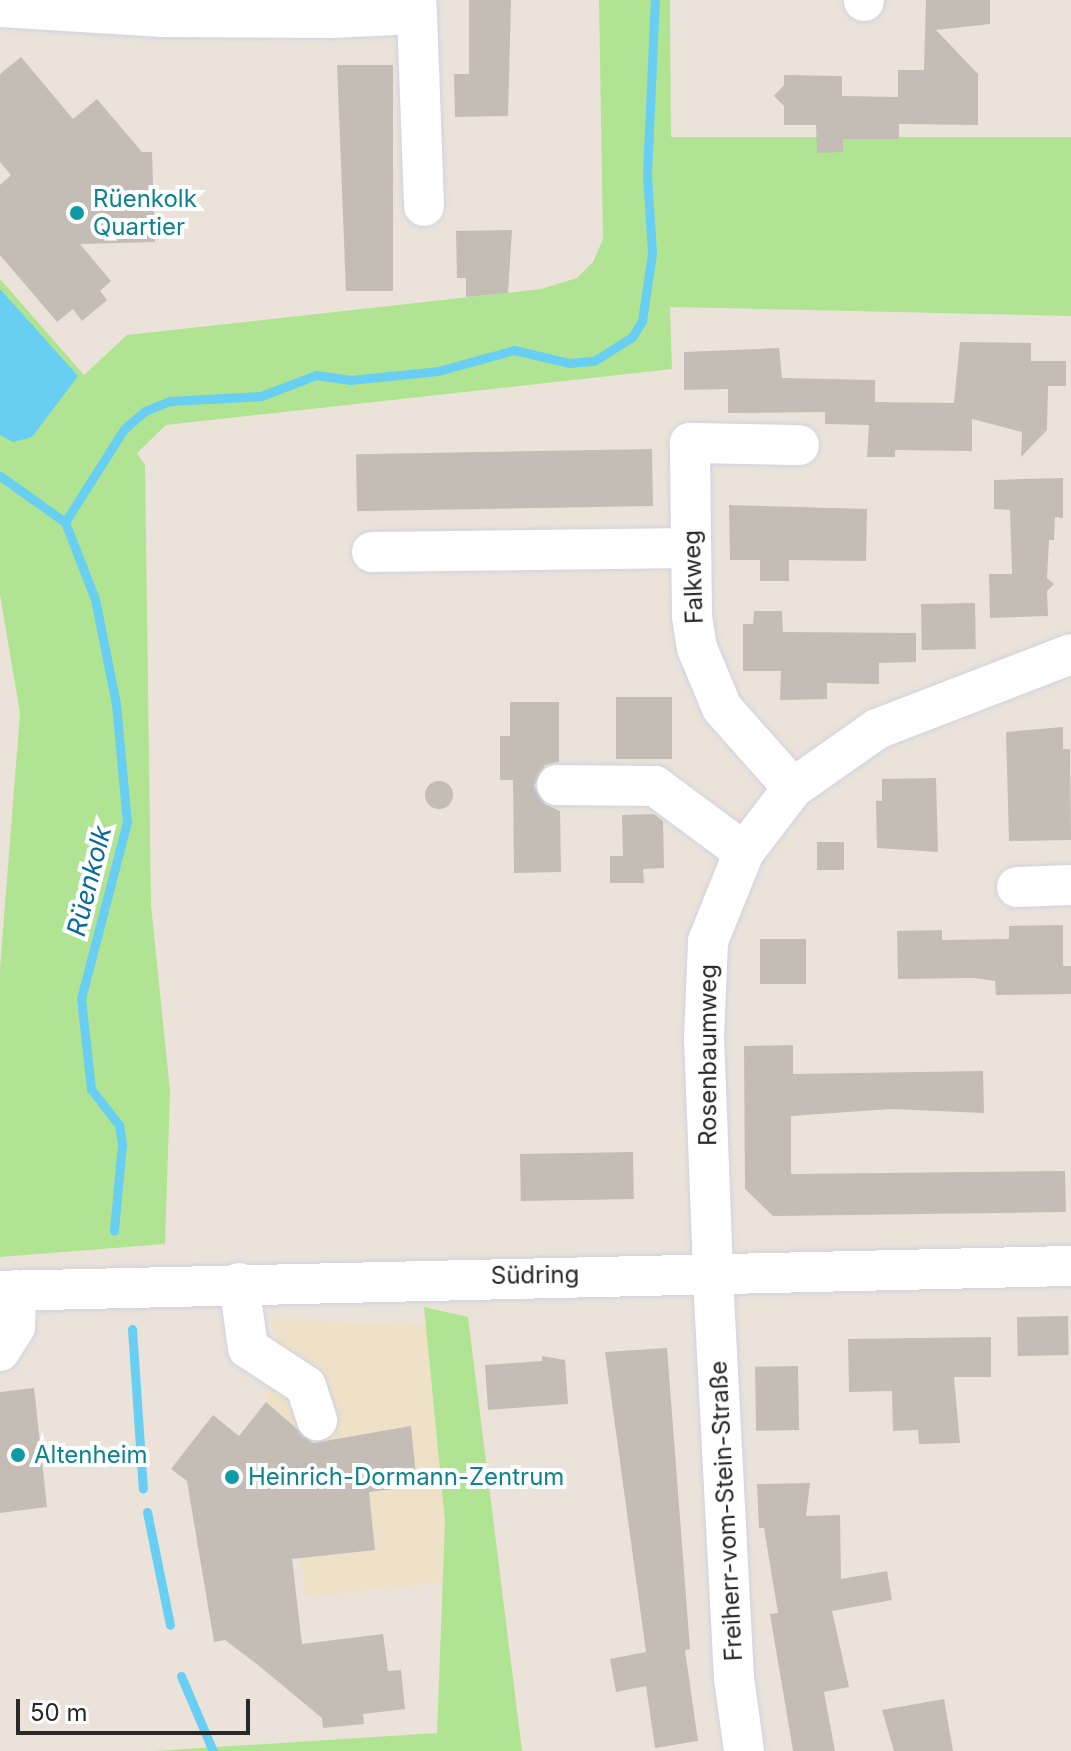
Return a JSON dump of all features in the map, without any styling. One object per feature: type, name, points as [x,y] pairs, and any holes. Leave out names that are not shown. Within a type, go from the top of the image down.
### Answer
[{"type":"street","points":[[0,7],[65,6],[178,17],[416,7],[424,206]]},
{"type":"street","name":"Falkweg","points":[[793,788],[743,735],[709,684],[692,616],[690,443],[799,445]]},
{"type":"street","points":[[372,552],[691,548]]},
{"type":"street","name":"Rosenbaumweg","points":[[713,1271],[704,1038],[708,941],[744,852],[793,788],[877,729],[1071,654]]},
{"type":"street","points":[[557,785],[655,786],[744,852]]},
{"type":"street","points":[[1017,887],[1071,885]]},
{"type":"street","name":"Südring","points":[[8,1291],[713,1271],[1071,1266]]},
{"type":"street","name":"Freiherr-vom-Stein-Straße","points":[[713,1271],[734,1678],[744,1751]]},
{"type":"street","points":[[239,1283],[248,1348],[306,1386],[317,1420]]},
{"type":"street","points":[[0,1351],[15,1327],[8,1291]]},
{"type":"shaded area","points":[[271,1319],[426,1325],[445,1521],[442,1582],[306,1597],[294,1506],[239,1436],[266,1402],[267,1374],[281,1352]]},
{"type":"green space","points":[[599,0],[670,0],[671,137],[1071,137],[1071,316],[670,307],[672,369],[166,425],[137,453],[145,465],[151,905],[170,1091],[165,1244],[0,1257],[0,968],[20,713],[0,595],[0,279],[84,375],[127,335],[541,289],[577,278],[593,262],[603,239]]},
{"type":"green space","points":[[424,1307],[468,1317],[522,1751],[154,1751],[437,1733],[445,1521]]},
{"type":"water","points":[[0,289],[78,376],[32,437],[13,442],[0,435]]},
{"type":"building","points":[[469,0],[511,0],[508,116],[455,117],[454,74],[469,74]]},
{"type":"building","points":[[926,0],[990,0],[990,24],[936,30],[978,74],[978,125],[899,124],[899,139],[843,139],[843,152],[817,153],[816,125],[784,125],[784,106],[774,96],[784,85],[784,75],[842,76],[842,96],[898,97],[898,70],[924,70]]},
{"type":"building","name":"Rüenkolk Quartier","points":[[21,57],[73,119],[97,99],[142,152],[152,152],[155,242],[80,244],[111,281],[100,291],[107,300],[82,321],[73,309],[57,322],[0,255],[0,185],[11,175],[0,162],[0,74]]},
{"type":"building","points":[[337,65],[393,65],[393,291],[346,291]]},
{"type":"building","points":[[512,230],[508,293],[466,297],[466,278],[457,278],[456,231]]},
{"type":"building","points":[[960,342],[1031,343],[1031,361],[1066,361],[1066,386],[1048,386],[1047,430],[1021,457],[1022,432],[972,419],[972,451],[895,450],[895,457],[867,457],[869,425],[825,424],[825,412],[728,413],[728,389],[684,390],[684,352],[779,348],[782,378],[875,380],[875,402],[954,403]]},
{"type":"building","points":[[652,449],[653,506],[357,511],[356,454]]},
{"type":"building","points":[[1063,478],[1063,518],[1055,517],[1054,540],[1049,540],[1047,578],[1054,584],[1047,591],[1048,616],[990,618],[989,574],[1012,574],[1010,510],[994,509],[994,480]]},
{"type":"building","points":[[729,505],[867,509],[866,561],[789,560],[789,581],[760,581],[760,560],[730,560]]},
{"type":"building","points":[[975,603],[976,649],[922,650],[921,604]]},
{"type":"building","points":[[754,611],[782,611],[783,632],[916,633],[916,662],[879,663],[879,684],[827,683],[827,699],[780,700],[781,671],[743,671],[743,624],[753,624]]},
{"type":"building","points":[[616,697],[672,697],[672,759],[616,759]]},
{"type":"building","points":[[510,702],[559,702],[559,762],[545,765],[534,786],[545,804],[560,811],[561,872],[514,873],[513,780],[500,780],[500,736],[510,736]]},
{"type":"building","points":[[1063,727],[1063,749],[1070,749],[1071,840],[1009,841],[1006,732]]},
{"type":"building","points":[[936,778],[938,852],[877,848],[876,801],[882,801],[882,779]]},
{"type":"building","points":[[439,781],[449,785],[453,795],[449,805],[439,809],[429,805],[425,795],[429,785]]},
{"type":"building","points":[[654,814],[663,821],[664,868],[643,869],[644,883],[610,883],[610,856],[623,856],[622,815]]},
{"type":"building","points":[[817,842],[844,842],[844,870],[817,870]]},
{"type":"building","points":[[1063,925],[1063,966],[1071,966],[1071,994],[996,995],[995,981],[974,978],[898,979],[897,931],[942,930],[942,940],[1009,939],[1009,926]]},
{"type":"building","points":[[760,939],[806,939],[806,984],[760,984]]},
{"type":"building","points":[[793,1045],[793,1074],[983,1071],[984,1113],[891,1109],[791,1116],[791,1174],[1065,1171],[1066,1212],[773,1216],[745,1189],[744,1046]]},
{"type":"building","points":[[633,1152],[634,1199],[521,1201],[520,1154]]},
{"type":"building","points":[[1068,1316],[1069,1355],[1018,1356],[1017,1317]]},
{"type":"building","points":[[991,1337],[991,1377],[954,1377],[960,1443],[919,1444],[918,1430],[893,1431],[892,1391],[849,1392],[848,1339]]},
{"type":"building","points":[[667,1348],[690,1649],[685,1650],[698,1741],[655,1748],[646,1686],[616,1692],[610,1659],[646,1652],[605,1352]]},
{"type":"building","points":[[542,1356],[565,1360],[568,1404],[488,1410],[485,1365],[542,1361]]},
{"type":"building","points":[[798,1366],[799,1430],[756,1431],[755,1367]]},
{"type":"building","name":"Altenheim","points":[[34,1388],[47,1507],[0,1513],[0,1392]]},
{"type":"building","points":[[266,1402],[313,1443],[411,1426],[417,1486],[369,1492],[375,1550],[292,1559],[302,1644],[383,1634],[388,1671],[401,1670],[405,1709],[363,1714],[364,1724],[323,1728],[322,1718],[258,1665],[225,1640],[214,1642],[187,1481],[171,1469],[213,1415],[239,1436]]},
{"type":"building","points":[[810,1483],[806,1516],[840,1515],[841,1579],[887,1571],[892,1600],[832,1611],[849,1687],[824,1692],[835,1751],[793,1751],[770,1614],[778,1613],[764,1528],[759,1528],[757,1484]]},
{"type":"building","points":[[944,1699],[953,1751],[894,1751],[882,1710]]},
{"type":"waterway","points":[[65,522],[124,429],[145,411],[170,401],[261,396],[316,375],[350,380],[438,371],[514,350],[569,363],[594,361],[632,337],[642,321],[652,253],[647,174],[655,0]]},
{"type":"waterway","name":"Rüenkolk","points":[[0,476],[65,522],[95,599],[116,704],[127,822],[81,998],[91,1089],[119,1125],[122,1144],[114,1231]]},
{"type":"waterway","name":"Rüenkolk","points":[[132,1329],[143,1489]]},
{"type":"waterway","name":"Rüenkolk","points":[[147,1512],[170,1625]]},
{"type":"waterway","name":"Rüenkolk","points":[[181,1676],[213,1751]]},
{"type":"place","name":"Rüenkolk Quartier","points":[[77,213]]},
{"type":"place","name":"Altenheim","points":[[18,1455]]},
{"type":"place","name":"Heinrich-Dormann-Zentrum","points":[[232,1477]]}]
